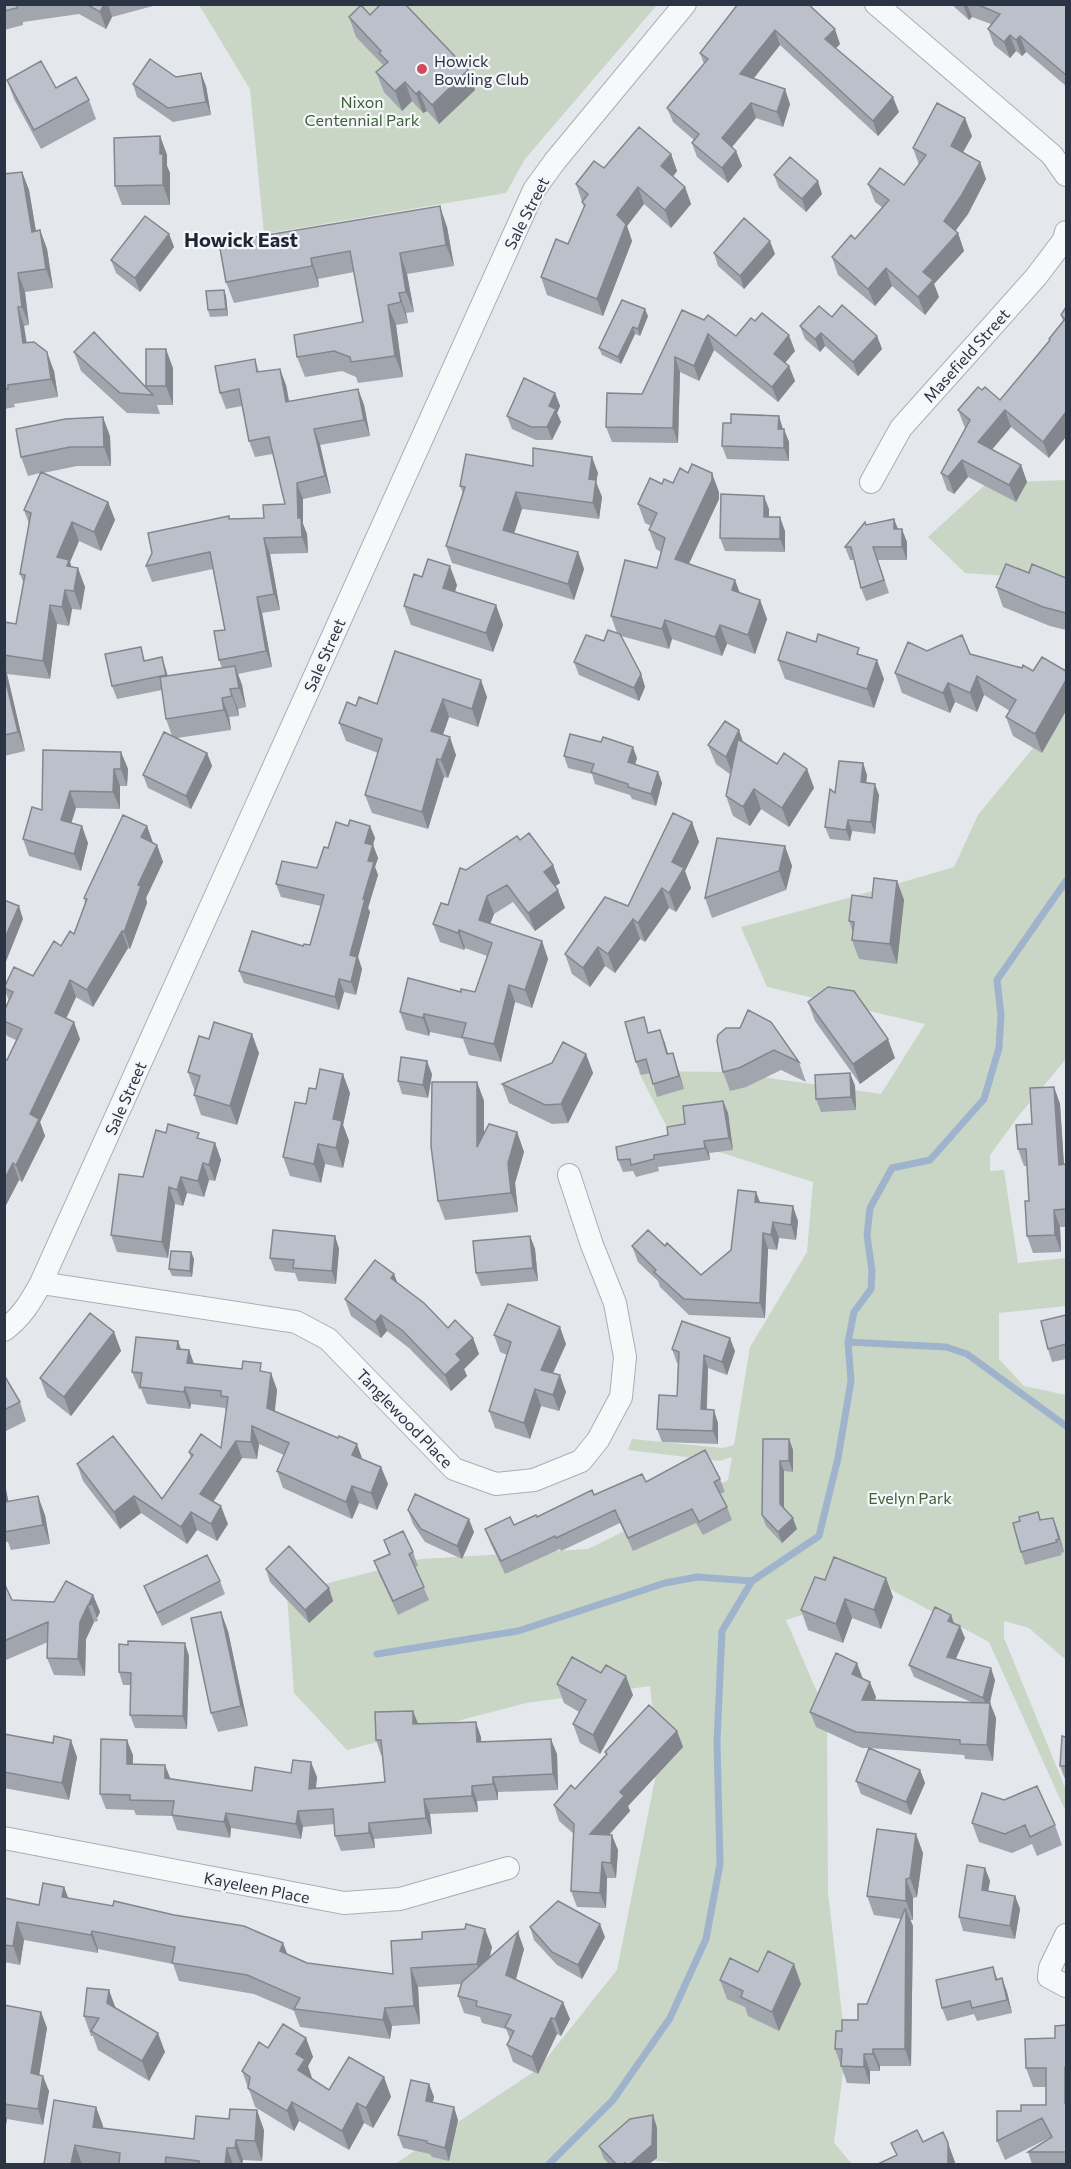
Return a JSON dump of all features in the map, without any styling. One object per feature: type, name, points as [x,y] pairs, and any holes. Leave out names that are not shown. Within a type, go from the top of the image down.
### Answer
[{"type":"street","name":"Sale Street","points":[[4,1330],[16,1321],[28,1306],[41,1283],[534,190],[555,161],[685,4]]},
{"type":"street","points":[[876,4],[1052,155],[1066,176]]},
{"type":"street","name":"Masefield Street","points":[[871,482],[901,428],[1036,277],[1064,240],[1066,232]]},
{"type":"street","name":"Tanglewood Place","points":[[41,1283],[296,1322],[328,1339],[454,1469],[496,1484],[534,1480],[581,1461],[598,1440],[621,1398],[625,1357],[615,1303],[592,1245],[569,1175]]},
{"type":"street","name":"Kayeleen Place","points":[[4,1838],[344,1903],[400,1899],[508,1868]]},
{"type":"street","points":[[1066,1935],[1050,1968],[1049,1977],[1066,1986]]},
{"type":"green space","name":"Nixon Centennial Park","points":[[199,5],[657,5],[525,159],[506,193],[264,234],[250,89]]},
{"type":"green space","points":[[1066,480],[1066,580],[965,573],[928,537],[987,483]]},
{"type":"green space","name":"Evelyn Park","points":[[1066,708],[1066,1059],[1020,1114],[990,1155],[990,1171],[1004,1170],[1018,1263],[1066,1258],[1066,1306],[999,1313],[999,1359],[1024,1386],[1066,1395],[1066,1660],[1029,1628],[1004,1621],[1004,1638],[1066,1790],[1066,1812],[989,1642],[888,1588],[786,1620],[827,1715],[828,1892],[846,2049],[834,2143],[852,2164],[682,2164],[640,2159],[631,2164],[395,2164],[538,2069],[617,1970],[658,1764],[650,1686],[526,1703],[347,1750],[294,1693],[287,1594],[421,1559],[588,1549],[728,1480],[732,1457],[719,1461],[628,1450],[632,1439],[723,1448],[734,1445],[750,1347],[807,1252],[813,1182],[672,1137],[638,1071],[728,1072],[881,1094],[925,1024],[767,987],[741,927],[954,867],[978,815]]},
{"type":"building","points":[[4,4],[21,4],[17,5],[17,8],[4,11]]},
{"type":"building","points":[[86,4],[104,4],[100,12]]},
{"type":"building","name":"Howick Bowling Club","points":[[381,4],[405,4],[468,70],[432,105],[419,91],[416,94],[405,82],[395,91],[376,72],[388,62],[379,53],[381,51],[349,17],[361,5],[370,15]]},
{"type":"building","points":[[738,4],[808,4],[835,29],[825,39],[893,97],[873,121],[775,30],[740,74],[785,89],[777,112],[751,103],[722,138],[736,151],[722,168],[692,143],[699,134],[667,108],[708,59],[700,53]]},
{"type":"building","points":[[976,4],[1066,4],[1066,75],[1020,36],[1016,40],[1010,35],[1004,42],[988,29],[1000,14]]},
{"type":"building","points":[[150,59],[176,77],[201,73],[206,102],[168,108],[133,84]]},
{"type":"building","points":[[41,61],[56,88],[76,77],[89,100],[34,130],[7,80]]},
{"type":"building","points":[[937,103],[965,118],[951,146],[980,162],[944,221],[958,233],[923,272],[933,280],[918,297],[886,268],[868,289],[832,257],[851,235],[855,239],[889,200],[868,184],[880,168],[904,185],[926,155],[913,148]]},
{"type":"building","points":[[639,127],[671,154],[661,166],[685,187],[665,210],[638,187],[617,215],[626,224],[597,299],[541,277],[556,239],[568,244],[585,205],[582,202],[588,194],[576,184],[594,161],[604,168]]},
{"type":"building","points":[[160,136],[160,154],[163,154],[163,185],[115,186],[114,138]]},
{"type":"building","points":[[790,157],[818,181],[802,199],[774,175]]},
{"type":"building","points":[[22,172],[32,232],[40,230],[46,269],[18,273],[22,307],[18,307],[23,343],[34,342],[47,352],[51,379],[8,385],[8,389],[4,389],[4,174]]},
{"type":"building","points":[[440,206],[446,245],[400,253],[406,292],[399,293],[401,302],[388,305],[395,356],[351,362],[350,357],[334,351],[297,357],[294,335],[363,322],[350,251],[311,258],[312,266],[226,282],[219,243]]},
{"type":"building","points":[[145,216],[169,234],[135,278],[111,260]]},
{"type":"building","points":[[744,218],[770,241],[740,276],[714,253]]},
{"type":"building","points":[[224,290],[226,309],[208,310],[206,291]]},
{"type":"building","points":[[622,300],[645,309],[638,329],[633,327],[618,357],[599,348]]},
{"type":"building","points":[[842,305],[877,336],[853,362],[821,333],[815,339],[800,326],[819,306],[832,317]]},
{"type":"building","points":[[1066,307],[1066,412],[1043,442],[1005,410],[978,442],[1021,465],[1009,485],[962,460],[948,477],[941,473],[970,420],[958,410],[978,387],[982,390],[985,387],[1000,400],[1065,319],[1061,315]]},
{"type":"building","points":[[682,310],[704,320],[708,315],[736,336],[751,318],[755,321],[762,313],[789,335],[774,354],[789,366],[772,387],[708,334],[694,366],[675,357],[673,428],[606,427],[607,393],[642,394]]},
{"type":"building","points":[[94,332],[153,395],[120,393],[74,352]]},
{"type":"building","points":[[146,349],[166,349],[166,386],[146,386]]},
{"type":"building","points":[[255,359],[257,372],[280,369],[286,402],[358,389],[364,420],[314,429],[325,476],[297,483],[298,518],[301,518],[302,537],[264,538],[274,594],[257,597],[266,651],[219,660],[214,631],[225,630],[210,552],[146,566],[152,553],[148,533],[229,516],[229,519],[264,518],[263,505],[285,504],[269,437],[249,441],[239,389],[220,393],[215,366]]},
{"type":"building","points":[[524,378],[555,393],[549,406],[556,409],[547,427],[531,427],[507,416]]},
{"type":"building","points":[[731,414],[779,416],[778,429],[784,429],[784,448],[722,446],[723,423],[731,423]]},
{"type":"building","points":[[103,417],[104,447],[70,447],[21,457],[16,429],[65,419]]},
{"type":"building","points":[[533,448],[592,457],[589,479],[596,480],[593,503],[516,492],[503,530],[578,552],[568,584],[446,546],[465,487],[460,486],[466,454],[533,466]]},
{"type":"building","points":[[692,464],[712,473],[712,480],[675,559],[735,580],[732,590],[760,600],[748,635],[720,625],[715,637],[665,620],[662,629],[611,616],[625,560],[657,568],[665,538],[649,530],[657,513],[638,504],[650,478],[662,484],[664,479],[673,483],[680,468],[688,473]]},
{"type":"building","points":[[41,472],[108,502],[94,532],[72,522],[57,557],[69,560],[67,566],[78,568],[74,591],[65,590],[62,607],[50,605],[43,661],[4,655],[4,622],[16,624],[25,575],[20,574],[31,513],[24,510]]},
{"type":"building","points":[[721,494],[764,496],[764,517],[780,517],[780,539],[720,538]]},
{"type":"building","points":[[894,519],[894,529],[902,529],[902,547],[873,547],[884,580],[861,588],[851,547],[845,547],[865,522],[866,525]]},
{"type":"building","points":[[428,559],[450,566],[443,588],[496,605],[486,633],[404,606],[414,574],[422,577]]},
{"type":"building","points":[[1006,564],[1029,573],[1032,564],[1066,578],[1066,613],[1043,607],[996,587]]},
{"type":"building","points":[[608,630],[620,634],[641,674],[634,688],[574,662],[586,635],[604,641]]},
{"type":"building","points":[[787,632],[816,642],[818,634],[859,648],[857,654],[877,660],[867,689],[778,660]]},
{"type":"building","points":[[962,635],[970,654],[1022,668],[1023,665],[1033,671],[1042,657],[1066,671],[1066,680],[1035,734],[1006,717],[1016,700],[977,676],[970,693],[948,683],[943,693],[895,673],[908,642],[927,651]]},
{"type":"building","points":[[141,647],[144,661],[162,657],[166,675],[112,686],[105,654]]},
{"type":"building","points":[[395,651],[481,680],[472,709],[443,699],[431,731],[450,737],[441,760],[437,759],[422,812],[365,795],[382,739],[339,723],[347,702],[356,706],[359,697],[377,704]]},
{"type":"building","points":[[235,666],[239,688],[230,689],[232,696],[222,698],[224,710],[166,719],[160,677]]},
{"type":"building","points":[[4,674],[18,732],[4,735]]},
{"type":"building","points":[[725,721],[739,730],[726,757],[708,745]]},
{"type":"building","points":[[164,732],[207,753],[186,796],[143,775]]},
{"type":"building","points":[[570,734],[601,742],[603,737],[633,747],[628,762],[658,772],[651,794],[591,772],[594,764],[564,756]]},
{"type":"building","points":[[738,739],[777,764],[784,753],[807,769],[782,808],[754,789],[743,807],[726,796]]},
{"type":"building","points":[[43,750],[121,752],[121,769],[114,769],[113,792],[70,791],[61,820],[82,826],[74,854],[23,839],[32,807],[42,810]]},
{"type":"building","points":[[839,761],[863,763],[861,782],[875,784],[871,822],[848,820],[846,830],[825,827],[830,789],[835,793]]},
{"type":"building","points":[[673,813],[692,822],[672,862],[684,868],[669,893],[662,888],[638,923],[633,919],[608,954],[598,947],[583,968],[565,954],[605,897],[628,906]]},
{"type":"building","points":[[123,815],[147,826],[141,837],[157,845],[138,885],[141,886],[124,932],[122,931],[87,990],[70,980],[55,1013],[74,1022],[30,1114],[39,1119],[16,1165],[13,1163],[4,1180],[4,1059],[7,1060],[22,1029],[4,1021],[4,1011],[13,992],[4,988],[14,967],[33,976],[54,941],[61,946],[70,931],[74,934],[87,899],[84,898]]},
{"type":"building","points":[[350,820],[370,826],[365,843],[373,845],[368,861],[374,862],[350,955],[357,957],[351,982],[339,979],[335,997],[239,971],[252,931],[303,946],[304,944],[310,945],[324,895],[276,884],[282,861],[317,868],[324,847],[328,848],[336,822],[348,826]]},
{"type":"building","points":[[529,833],[553,865],[544,872],[558,890],[528,913],[507,885],[487,896],[479,920],[542,941],[525,990],[509,985],[494,1044],[462,1037],[466,1023],[424,1014],[423,1018],[400,1012],[408,978],[461,992],[461,989],[475,992],[492,943],[459,930],[458,933],[433,924],[441,903],[448,905],[460,868],[466,870],[517,836],[520,840]]},
{"type":"building","points":[[717,838],[785,846],[779,871],[705,898]]},
{"type":"building","points":[[874,878],[897,881],[890,944],[852,940],[854,922],[849,921],[852,895],[872,898]]},
{"type":"building","points":[[4,900],[19,906],[4,940]]},
{"type":"building","points":[[828,987],[854,991],[888,1039],[853,1064],[808,1002]]},
{"type":"building","points":[[748,1010],[771,1022],[799,1062],[774,1050],[739,1068],[723,1072],[718,1035],[726,1028],[740,1028]]},
{"type":"building","points":[[644,1017],[648,1033],[660,1030],[667,1054],[673,1053],[679,1076],[653,1084],[646,1059],[636,1062],[625,1022]]},
{"type":"building","points":[[214,1022],[252,1034],[230,1106],[194,1095],[200,1076],[188,1072],[199,1036],[209,1039]]},
{"type":"building","points":[[563,1042],[586,1054],[561,1104],[545,1105],[502,1084],[552,1063]]},
{"type":"building","points":[[401,1057],[427,1061],[423,1085],[398,1081]]},
{"type":"building","points":[[320,1069],[343,1074],[333,1119],[342,1121],[336,1148],[318,1144],[314,1164],[283,1157],[295,1102],[306,1104],[309,1088],[316,1089]]},
{"type":"building","points":[[850,1073],[851,1097],[816,1099],[815,1075]]},
{"type":"building","points":[[432,1082],[477,1082],[477,1147],[489,1124],[517,1132],[508,1163],[511,1193],[438,1201],[431,1146]]},
{"type":"building","points":[[1054,1087],[1059,1165],[1066,1164],[1066,1209],[1054,1210],[1055,1235],[1027,1236],[1025,1201],[1029,1201],[1026,1149],[1018,1149],[1016,1125],[1032,1124],[1030,1088]]},
{"type":"building","points":[[723,1101],[729,1138],[704,1141],[705,1148],[654,1155],[654,1159],[631,1165],[630,1159],[618,1160],[616,1147],[668,1135],[667,1127],[685,1124],[683,1106]]},
{"type":"building","points":[[168,1124],[199,1133],[197,1138],[215,1143],[209,1165],[203,1163],[198,1181],[181,1177],[177,1190],[169,1187],[162,1242],[111,1235],[119,1174],[143,1177],[156,1130],[166,1133]]},
{"type":"building","points":[[738,1190],[756,1192],[755,1202],[793,1206],[791,1225],[773,1222],[771,1235],[763,1233],[760,1303],[684,1299],[654,1272],[656,1270],[632,1246],[648,1230],[665,1246],[667,1243],[701,1275],[731,1250]]},
{"type":"building","points":[[273,1230],[335,1236],[332,1271],[293,1268],[294,1260],[270,1258]]},
{"type":"building","points":[[530,1236],[533,1268],[476,1273],[473,1241]]},
{"type":"building","points":[[171,1251],[191,1252],[190,1271],[169,1269]]},
{"type":"building","points":[[375,1260],[394,1274],[391,1278],[424,1303],[448,1328],[455,1320],[473,1338],[456,1354],[461,1360],[445,1375],[403,1331],[381,1315],[375,1322],[345,1299]]},
{"type":"building","points":[[508,1304],[560,1327],[541,1370],[560,1375],[553,1395],[535,1389],[524,1423],[489,1411],[511,1342],[494,1335]]},
{"type":"building","points":[[90,1313],[114,1332],[64,1397],[40,1378]]},
{"type":"building","points":[[1066,1315],[1066,1344],[1048,1349],[1041,1321]]},
{"type":"building","points":[[682,1321],[730,1338],[722,1362],[704,1355],[701,1409],[714,1410],[713,1431],[657,1429],[659,1395],[677,1396],[679,1352],[672,1349]]},
{"type":"building","points":[[136,1337],[178,1341],[177,1349],[189,1350],[187,1363],[242,1369],[243,1361],[261,1363],[260,1371],[271,1373],[267,1408],[357,1444],[352,1455],[381,1467],[371,1493],[352,1486],[346,1502],[277,1471],[289,1443],[252,1426],[251,1442],[236,1441],[200,1494],[221,1506],[211,1524],[191,1512],[181,1527],[134,1496],[114,1512],[77,1464],[113,1436],[162,1499],[193,1455],[189,1452],[201,1434],[221,1448],[228,1397],[221,1396],[221,1391],[185,1387],[184,1392],[140,1387],[142,1373],[132,1372]]},
{"type":"building","points":[[4,1375],[20,1402],[4,1410]]},
{"type":"building","points":[[763,1439],[789,1439],[789,1461],[780,1461],[780,1504],[793,1518],[778,1532],[762,1515]]},
{"type":"building","points":[[705,1450],[720,1479],[714,1482],[727,1507],[699,1522],[692,1509],[628,1538],[615,1510],[501,1561],[485,1529],[510,1517],[514,1525],[536,1515],[537,1517],[592,1490],[594,1495],[642,1474],[646,1482]]},
{"type":"building","points":[[415,1494],[469,1519],[457,1546],[421,1529],[408,1510]]},
{"type":"building","points":[[38,1496],[43,1525],[4,1532],[4,1500],[5,1502]]},
{"type":"building","points":[[1038,1512],[1040,1520],[1053,1518],[1059,1539],[1056,1540],[1057,1542],[1021,1552],[1013,1523],[1020,1521],[1019,1517]]},
{"type":"building","points":[[403,1531],[413,1552],[409,1554],[424,1587],[393,1601],[374,1561],[390,1554],[384,1540]]},
{"type":"building","points":[[289,1546],[329,1588],[305,1610],[266,1569]]},
{"type":"building","points":[[207,1555],[220,1581],[157,1613],[144,1586]]},
{"type":"building","points":[[834,1557],[886,1578],[874,1610],[845,1599],[836,1624],[801,1610],[815,1577],[825,1580]]},
{"type":"building","points":[[66,1581],[93,1595],[89,1604],[92,1604],[88,1605],[80,1622],[78,1659],[47,1658],[48,1622],[4,1641],[4,1583],[12,1600],[54,1602]]},
{"type":"building","points":[[935,1607],[951,1615],[948,1621],[960,1626],[947,1657],[991,1668],[983,1698],[909,1665]]},
{"type":"building","points":[[221,1612],[241,1706],[211,1713],[191,1618]]},
{"type":"building","points":[[128,1641],[185,1643],[183,1716],[130,1715],[131,1673],[119,1672],[119,1644],[128,1645]]},
{"type":"building","points":[[836,1653],[857,1663],[852,1674],[870,1682],[862,1700],[990,1703],[987,1745],[960,1744],[960,1740],[856,1732],[810,1712]]},
{"type":"building","points":[[572,1657],[601,1673],[606,1665],[626,1676],[593,1735],[573,1724],[586,1700],[557,1684]]},
{"type":"building","points":[[649,1705],[677,1731],[620,1792],[624,1796],[590,1834],[612,1835],[611,1863],[602,1862],[600,1893],[571,1891],[574,1824],[554,1805],[571,1785],[575,1789],[607,1754],[605,1752]]},
{"type":"building","points":[[413,1711],[413,1724],[476,1722],[477,1742],[551,1739],[553,1774],[493,1777],[493,1784],[472,1786],[472,1796],[424,1799],[426,1818],[369,1823],[369,1833],[335,1836],[333,1809],[298,1811],[296,1824],[226,1813],[224,1822],[172,1815],[174,1801],[130,1800],[130,1795],[100,1794],[101,1739],[127,1740],[127,1764],[165,1765],[165,1778],[252,1791],[255,1767],[291,1773],[293,1760],[311,1762],[309,1789],[385,1782],[381,1740],[376,1740],[375,1712]]},
{"type":"building","points":[[4,1734],[53,1743],[54,1736],[71,1740],[62,1783],[4,1772]]},
{"type":"building","points":[[1062,1736],[1066,1737],[1066,1766],[1060,1766]]},
{"type":"building","points":[[869,1748],[920,1770],[906,1802],[856,1781]]},
{"type":"building","points":[[1037,1786],[1055,1825],[1030,1837],[1025,1825],[1005,1834],[972,1823],[982,1793],[1004,1800]]},
{"type":"building","points":[[877,1829],[916,1834],[910,1878],[906,1879],[906,1901],[867,1896]]},
{"type":"building","points":[[967,1865],[985,1868],[982,1890],[1015,1896],[1010,1926],[959,1917]]},
{"type":"building","points":[[43,1883],[64,1887],[62,1897],[113,1906],[114,1901],[174,1915],[244,1926],[283,1943],[280,1951],[307,1963],[393,1974],[391,1941],[422,1939],[422,1932],[465,1929],[466,1924],[485,1929],[477,1964],[411,1968],[414,2006],[385,2008],[383,2020],[294,2009],[300,1998],[247,1975],[172,1963],[175,1947],[92,1931],[91,1935],[17,1922],[13,1946],[4,1945],[4,1898],[39,1905]]},
{"type":"building","points":[[558,1901],[600,1924],[578,1965],[552,1952],[530,1927]]},
{"type":"building","points":[[905,1909],[905,2049],[873,2049],[873,2054],[864,2054],[864,2067],[841,2066],[842,2049],[835,2049],[836,2031],[842,2031],[842,2020],[858,2020],[858,2004],[867,2004]]},
{"type":"building","points":[[518,1932],[506,1975],[563,2002],[555,2019],[551,2018],[532,2057],[507,2045],[514,2031],[505,2027],[511,2015],[476,2006],[477,2001],[458,1996],[462,1982]]},
{"type":"building","points":[[768,1951],[794,1964],[772,2012],[741,1997],[743,1991],[720,1980],[730,1958],[758,1972]]},
{"type":"building","points":[[993,1967],[996,1980],[1002,1978],[1007,2000],[972,2008],[970,2001],[942,2008],[936,1980]]},
{"type":"building","points":[[87,1988],[109,1990],[107,2003],[158,2033],[142,2061],[91,2031],[99,2018],[84,2016]]},
{"type":"building","points":[[4,2005],[41,2012],[31,2073],[43,2076],[38,2109],[4,2104]]},
{"type":"building","points":[[283,2024],[306,2038],[296,2054],[305,2059],[298,2070],[329,2090],[349,2057],[384,2077],[366,2108],[357,2103],[342,2131],[292,2102],[287,2111],[248,2088],[250,2077],[242,2071],[259,2042],[268,2048]]},
{"type":"building","points":[[1066,2025],[1066,2152],[1028,2152],[1052,2137],[1042,2118],[997,2141],[997,2111],[1021,2111],[1021,2105],[1046,2105],[1046,2068],[1026,2068],[1025,2039],[1055,2038],[1055,2026]]},
{"type":"building","points":[[411,2080],[429,2084],[426,2101],[454,2107],[445,2148],[427,2143],[427,2141],[398,2135]]},
{"type":"building","points":[[54,2100],[96,2107],[93,2127],[194,2139],[196,2116],[229,2119],[230,2109],[257,2110],[255,2141],[236,2140],[235,2148],[227,2148],[225,2164],[199,2164],[199,2161],[166,2157],[165,2164],[119,2164],[120,2153],[75,2145],[71,2164],[44,2164]]},
{"type":"building","points":[[653,2115],[652,2145],[630,2164],[616,2164],[599,2146],[630,2119]]},
{"type":"building","points":[[917,2130],[923,2142],[943,2132],[948,2143],[948,2164],[878,2164],[897,2155],[891,2143]]},
{"type":"waterway","points":[[549,2164],[613,2100],[670,2018],[706,1939],[720,1864],[717,1742],[722,1631],[752,1581],[819,1536],[838,1458],[851,1381],[848,1342],[854,1312],[871,1289],[872,1271],[867,1235],[870,1208],[892,1168],[930,1160],[984,1099],[999,1048],[1001,1015],[997,980],[1066,881]]},
{"type":"waterway","points":[[848,1342],[946,1347],[967,1354],[1066,1426]]},
{"type":"waterway","points":[[377,1654],[518,1631],[665,1583],[697,1577],[752,1581]]},
{"type":"place","name":"Howick Bowling Club","points":[[422,69]]},
{"type":"district","name":"Howick East","points":[[241,239]]}]
